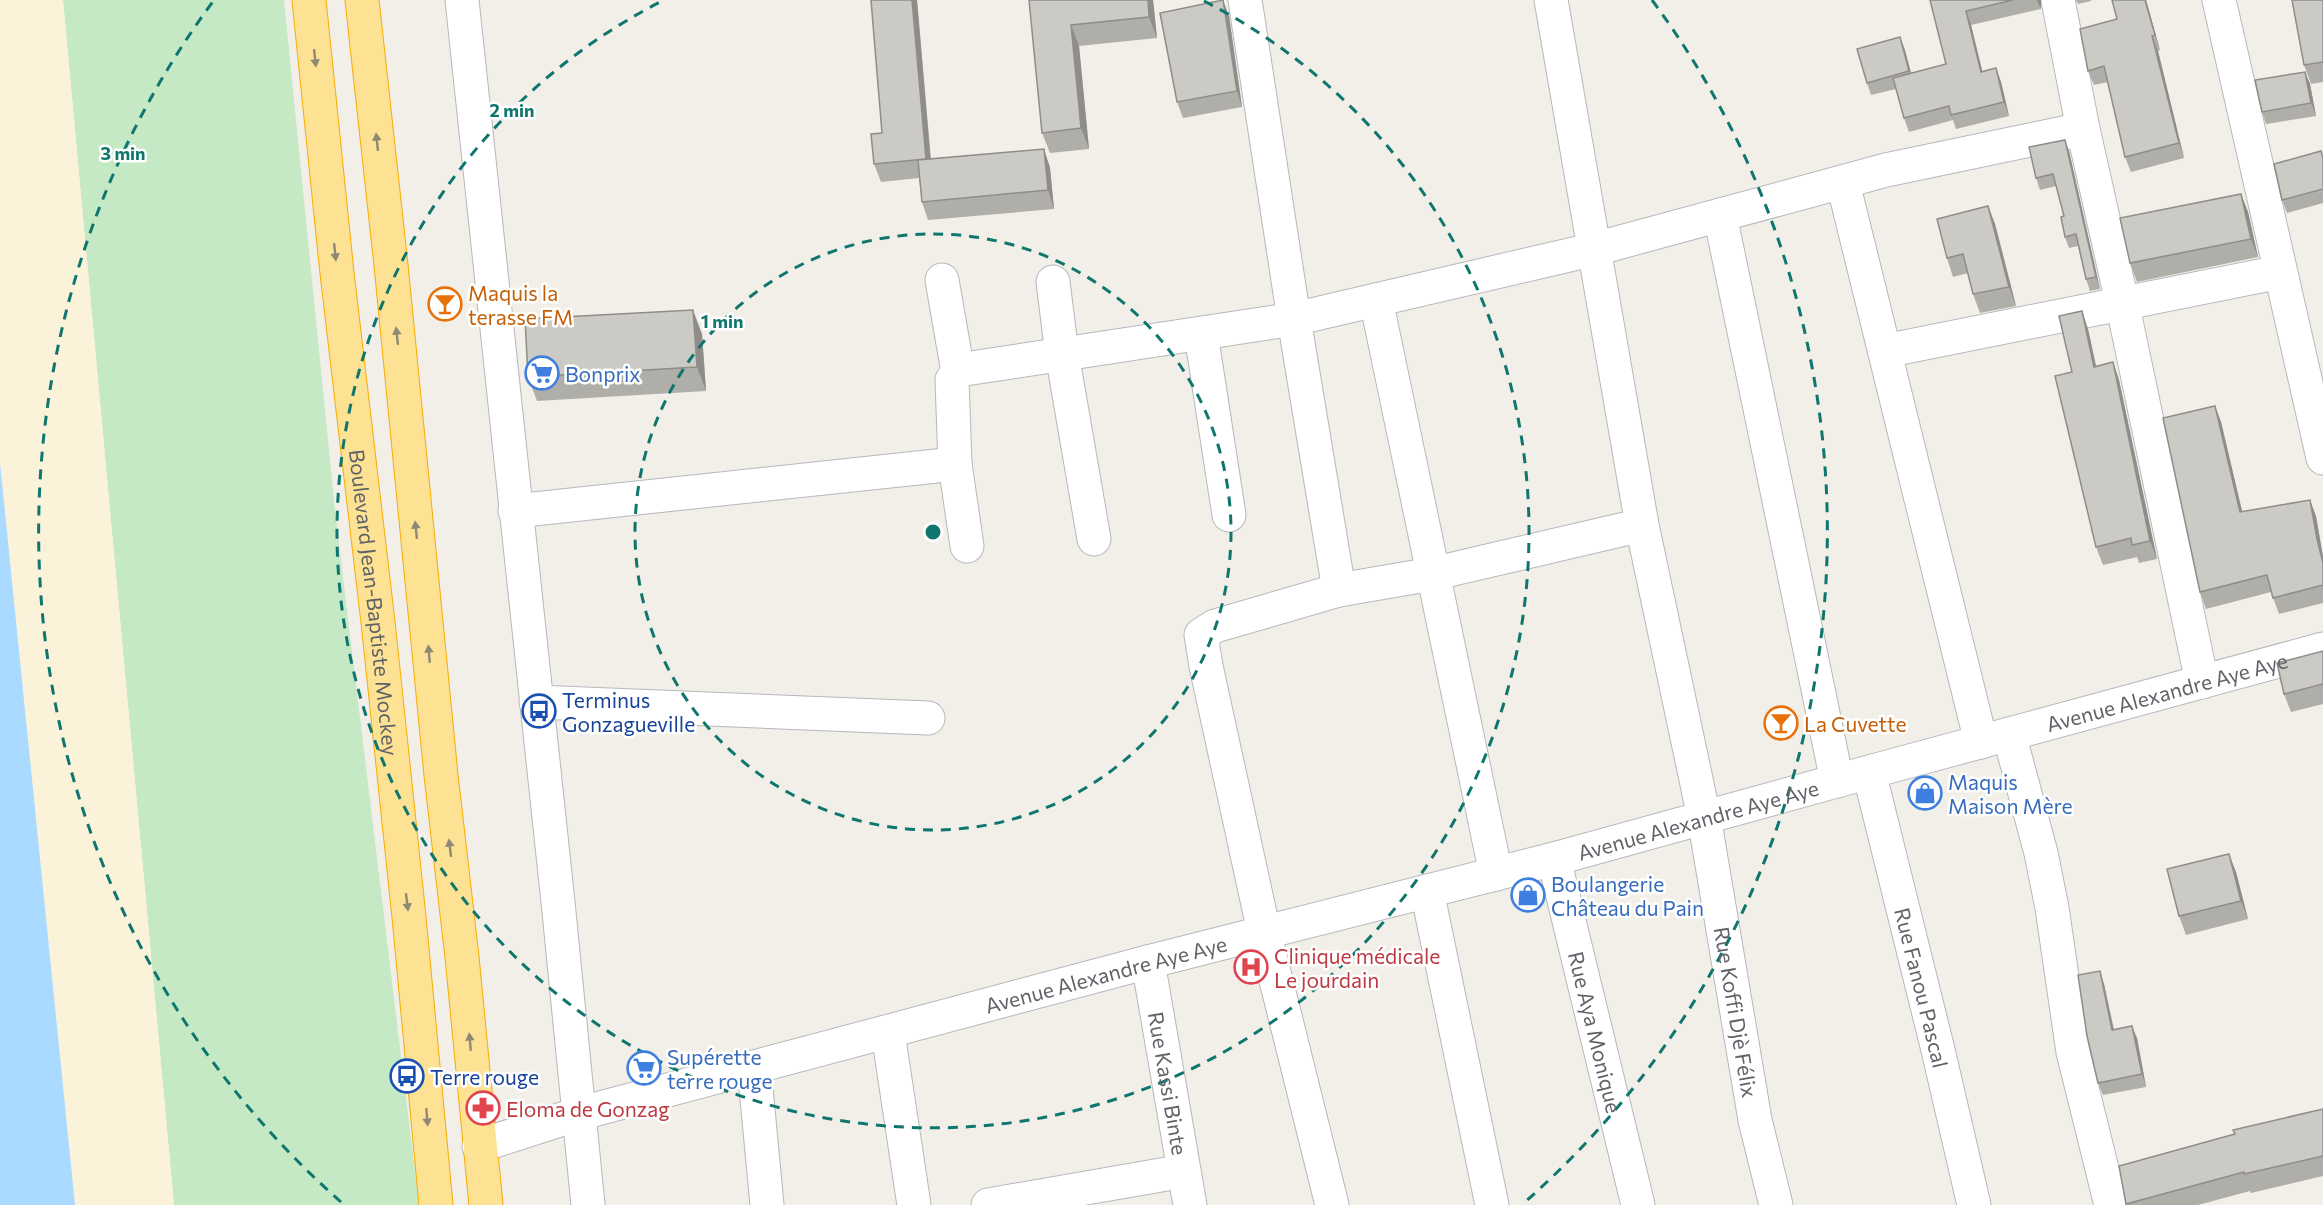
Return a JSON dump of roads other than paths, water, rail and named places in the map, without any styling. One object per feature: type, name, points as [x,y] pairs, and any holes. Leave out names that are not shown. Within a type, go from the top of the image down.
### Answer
[{"type":"highway","name":"Boulevard Jean-Baptiste Mockey","points":[[309,0],[409,916],[436,1205]]},
{"type":"highway","points":[[362,0],[486,1205]]},
{"type":"street","points":[[462,0],[588,1205]]},
{"type":"street","points":[[1245,0],[1294,319],[1339,590]]},
{"type":"street","name":"Rue Koffi Djè Félix","points":[[1551,0],[1642,525],[1704,817],[1755,1120],[1776,1205]]},
{"type":"street","points":[[2058,0],[2083,129],[2202,682]]},
{"type":"street","points":[[2219,0],[2323,459]]},
{"type":"street","points":[[967,546],[955,464],[952,380],[958,372],[965,369],[1294,319],[1594,249],[1886,170],[2083,129]]},
{"type":"street","points":[[1843,183],[1884,351],[1995,738],[2041,854],[2052,908],[2073,1052],[2111,1205]]},
{"type":"street","points":[[1720,216],[1837,781]]},
{"type":"street","points":[[1884,351],[2280,272]]},
{"type":"street","points":[[942,280],[958,372]]},
{"type":"street","points":[[1053,282],[1062,354],[1094,539]]},
{"type":"street","points":[[1377,300],[1496,874]]},
{"type":"street","points":[[1201,334],[1229,515]]},
{"type":"street","points":[[515,511],[955,464]]},
{"type":"street","points":[[1332,1205],[1264,932],[1201,635],[1215,626],[1339,590],[1432,574],[1642,525]]},
{"type":"street","name":"Avenue Alexandre Aye Aye","points":[[479,1146],[578,1114],[1148,962],[1554,859],[2323,649]]},
{"type":"street","points":[[536,702],[928,718]]},
{"type":"street","name":"Rue Fanou Pascal","points":[[1869,772],[1974,1205]]},
{"type":"street","name":"Rue Aya Monique","points":[[1554,859],[1638,1205]]},
{"type":"street","points":[[1427,891],[1492,1205]]},
{"type":"street","name":"Rue Kassi Binte","points":[[1148,962],[1190,1205]]},
{"type":"street","points":[[888,1033],[914,1205]]},
{"type":"street","points":[[754,1067],[767,1205]]},
{"type":"street","points":[[988,1205],[1184,1171]]},
{"type":"water","points":[[0,463],[75,1205],[0,1205]]},
{"type":"place","name":"Maquis la terasse FM","points":[[445,304]]},
{"type":"place","name":"Bonprix","points":[[542,373]]},
{"type":"place","name":"Terminus Gonzagueville","points":[[539,711]]},
{"type":"place","name":"La Cuvette","points":[[1781,723]]},
{"type":"place","name":"Maquis Maison Mère","points":[[1925,793]]},
{"type":"place","name":"Boulangerie Château du Pain","points":[[1528,895]]},
{"type":"place","name":"Clinique médicale Le jourdain","points":[[1251,967]]},
{"type":"place","name":"Supérette terre rouge","points":[[644,1068]]},
{"type":"place","name":"Terre rouge","points":[[407,1076]]},
{"type":"place","name":"Eloma de Gonzag","points":[[483,1108]]}]
